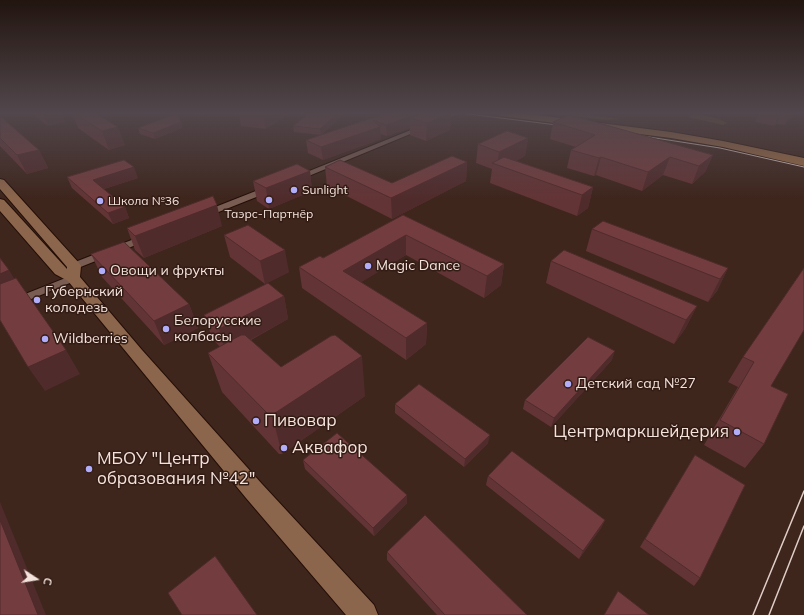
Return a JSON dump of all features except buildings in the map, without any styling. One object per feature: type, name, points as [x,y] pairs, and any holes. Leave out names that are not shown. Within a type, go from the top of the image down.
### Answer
[{"type":"main road","points":[[710,142],[804,162]]},
{"type":"main road","points":[[724,142],[804,158]]},
{"type":"street","points":[[196,218],[385,142]]},
{"type":"street","points":[[0,182],[73,272],[136,354],[248,485],[364,615]]},
{"type":"street","points":[[0,202],[60,272],[73,272]]},
{"type":"street","points":[[0,308],[159,232]]},
{"type":"tram line","points":[[679,142],[720,148],[804,167]]},
{"type":"tram line","points":[[753,615],[804,491]]},
{"type":"tram line","points":[[769,615],[804,526]]},
{"type":"place","name":"Sunlight","points":[[294,190]]},
{"type":"place","name":"Таэрс-Партнёр","points":[[269,200]]},
{"type":"place","name":"Школа №36","points":[[100,201]]},
{"type":"place","name":"Magic Dance","points":[[368,266]]},
{"type":"place","name":"Овощи и фрукты","points":[[102,271]]},
{"type":"place","name":"Губернский колодезь","points":[[37,300]]},
{"type":"place","name":"Белорусские колбасы","points":[[166,329]]},
{"type":"place","name":"Wildberries","points":[[45,339]]},
{"type":"place","name":"Детский сад №27","points":[[568,384]]},
{"type":"place","name":"Пивовар","points":[[256,421]]},
{"type":"place","name":"Центрмаркшейдерия","points":[[737,432]]},
{"type":"place","name":"Аквафор","points":[[284,448]]},
{"type":"place","name":"МБОУ \"Центр образования №42\"","points":[[89,469]]}]
